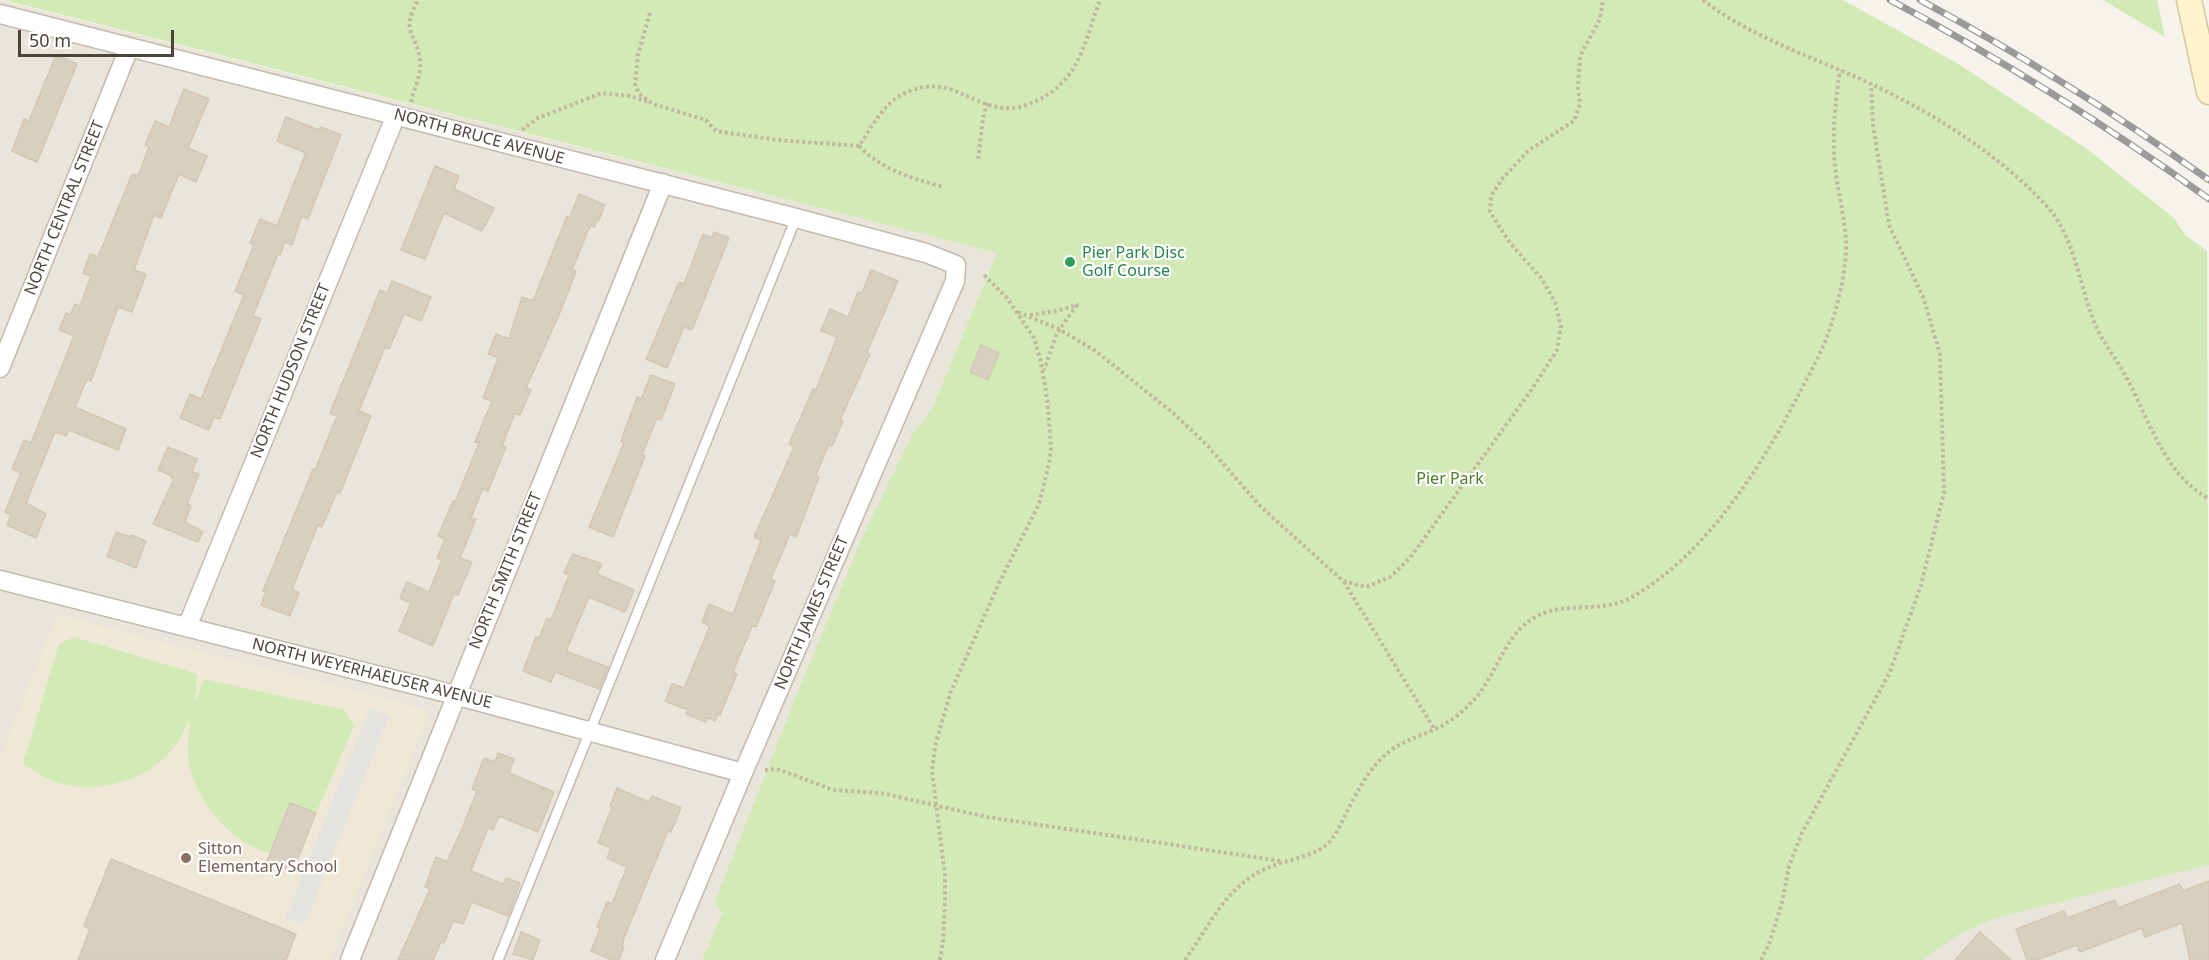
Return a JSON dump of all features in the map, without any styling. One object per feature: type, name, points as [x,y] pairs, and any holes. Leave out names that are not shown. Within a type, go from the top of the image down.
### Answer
[{"type":"main road","points":[[2189,0],[2209,92]]},
{"type":"street","name":"NORTH BRUCE AVENUE","points":[[0,14],[401,116],[515,148],[663,183],[926,253],[956,265]]},
{"type":"street","name":"NORTH CENTRAL STREET","points":[[0,368],[129,48]]},
{"type":"street","name":"NORTH HUDSON STREET","points":[[187,627],[401,116]]},
{"type":"street","name":"NORTH SMITH STREET","points":[[350,960],[663,183]]},
{"type":"street","name":"NORTH JAMES STREET","points":[[665,960],[743,772],[955,281],[956,265]]},
{"type":"street","name":"NORTH WEYERHAEUSER AVENUE","points":[[0,580],[455,695],[743,772]]},
{"type":"lane","points":[[498,960],[796,218]]},
{"type":"path","points":[[401,116],[420,67],[420,58],[409,27],[418,0]]},
{"type":"path","points":[[859,146],[874,123],[892,102],[902,94],[918,88],[935,86],[960,91],[987,104],[1004,108],[1039,100],[1058,87],[1080,57],[1100,0]]},
{"type":"path","points":[[1343,581],[1366,587],[1390,577],[1410,558],[1532,389],[1557,350],[1561,326],[1555,302],[1542,279],[1510,243],[1490,212],[1491,196],[1502,178],[1529,150],[1574,120],[1580,104],[1578,88],[1580,56],[1600,19],[1603,0]]},
{"type":"path","points":[[1703,0],[1739,25],[1871,84],[1935,119],[1980,147],[2046,204],[2069,241],[2097,330],[2131,385],[2158,443],[2178,472],[2198,492],[2209,499]]},
{"type":"path","points":[[650,13],[638,55],[635,84],[639,94],[653,104]]},
{"type":"path","points":[[1185,960],[1212,916],[1237,888],[1259,872],[1281,861],[1308,854],[1326,845],[1335,835],[1367,775],[1388,753],[1410,739],[1435,730],[1460,714],[1479,695],[1504,651],[1520,630],[1537,616],[1554,611],[1602,607],[1630,599],[1677,564],[1732,504],[1774,440],[1822,349],[1832,323],[1844,271],[1846,243],[1835,166],[1834,117],[1840,70]]},
{"type":"path","points":[[1761,960],[1769,944],[1782,903],[1789,866],[1802,833],[1890,672],[1921,585],[1944,493],[1940,354],[1924,299],[1889,225],[1873,125],[1871,84]]},
{"type":"path","points":[[515,148],[520,132],[538,118],[603,93],[630,96],[706,120],[716,131],[778,140],[859,146],[881,165],[943,187]]},
{"type":"path","points":[[978,159],[987,104]]},
{"type":"path","points":[[940,960],[945,900],[933,771],[934,746],[951,691],[1000,581],[1039,504],[1049,464],[1051,431],[1043,373],[1034,338],[1018,312],[982,273]]},
{"type":"path","points":[[1029,315],[1077,305],[1059,329],[1043,373]]},
{"type":"path","points":[[1018,312],[1059,329],[1097,352],[1189,427],[1260,506],[1343,581],[1435,730]]},
{"type":"path","points":[[743,772],[776,769],[833,790],[881,794],[937,804],[987,817],[1281,861]]},
{"type":"shaded area","points":[[0,0],[997,253],[702,960],[0,960]]},
{"type":"shaded area","name":"Sitton Elementary School","points":[[57,615],[421,708],[428,717],[330,960],[0,960],[0,756]]},
{"type":"shaded area","points":[[370,708],[389,716],[304,926],[285,918]]},
{"type":"shaded area","points":[[2209,865],[2209,960],[1921,960],[1958,935],[1996,918]]},
{"type":"green space","name":"Pier Park","points":[[4,0],[1843,0],[1957,63],[2086,148],[2174,218],[2185,235],[2207,251],[2209,865],[1996,918],[1958,935],[1921,960],[702,960],[722,913],[715,902],[797,694],[862,538],[913,433],[931,411],[997,253]]},
{"type":"green space","points":[[2103,0],[2157,0],[2165,37]]},
{"type":"green space","points":[[74,637],[197,674],[195,703],[204,679],[344,710],[354,726],[316,813],[290,803],[270,853],[241,840],[227,829],[205,803],[197,787],[188,756],[189,719],[180,738],[168,754],[155,766],[124,781],[89,787],[72,786],[55,782],[23,764],[59,644]]},
{"type":"building","points":[[56,55],[77,64],[37,162],[12,151],[24,119],[29,121]]},
{"type":"building","points":[[184,89],[209,99],[188,148],[207,156],[196,182],[179,174],[161,218],[154,215],[134,270],[146,274],[132,312],[118,307],[91,381],[87,379],[75,407],[126,429],[118,450],[69,430],[66,436],[55,432],[26,503],[46,514],[36,538],[7,525],[11,515],[5,512],[21,473],[12,469],[24,440],[31,443],[74,336],[59,330],[66,313],[70,315],[75,304],[80,306],[91,276],[83,273],[90,254],[98,257],[132,174],[138,176],[149,147],[145,145],[155,121],[169,127]]},
{"type":"building","points":[[286,117],[319,130],[321,127],[341,135],[308,219],[302,216],[292,245],[285,242],[280,255],[278,254],[253,316],[261,319],[220,419],[214,417],[209,430],[180,418],[190,394],[201,399],[244,295],[235,291],[254,245],[250,243],[260,219],[277,226],[306,153],[277,141]]},
{"type":"building","points":[[435,166],[459,176],[454,189],[494,208],[482,231],[444,213],[425,259],[401,250]]},
{"type":"building","points":[[579,194],[605,205],[594,227],[590,226],[572,270],[576,271],[562,308],[526,388],[531,390],[520,415],[515,413],[502,446],[506,447],[488,491],[483,488],[471,518],[476,519],[460,558],[472,562],[458,595],[454,594],[433,646],[399,631],[411,603],[400,598],[407,582],[429,592],[442,560],[437,558],[445,539],[438,536],[453,501],[455,502],[479,443],[475,442],[492,401],[483,398],[498,358],[488,354],[496,334],[509,339],[522,297],[533,301],[567,216],[570,217]]},
{"type":"building","points":[[714,232],[729,238],[692,330],[684,327],[667,368],[646,359],[679,282],[684,284],[703,234],[712,238]]},
{"type":"building","points":[[871,270],[898,281],[867,352],[870,354],[840,420],[843,421],[832,446],[829,444],[816,475],[819,477],[796,537],[790,534],[771,579],[775,581],[756,627],[752,626],[733,672],[737,674],[720,715],[718,714],[715,721],[708,717],[706,722],[686,714],[688,710],[665,701],[672,684],[684,688],[710,626],[702,622],[709,604],[733,614],[761,540],[754,537],[794,447],[789,444],[813,389],[816,390],[837,337],[821,331],[830,309],[848,317],[858,292],[862,293]]},
{"type":"building","points":[[392,281],[431,297],[421,321],[404,314],[389,349],[385,347],[359,411],[371,416],[340,493],[337,492],[322,527],[318,525],[292,589],[299,593],[290,616],[261,605],[266,592],[263,591],[337,416],[330,413],[380,290],[387,293]]},
{"type":"building","points":[[981,345],[999,353],[988,380],[970,372]]},
{"type":"building","points":[[651,375],[675,384],[661,420],[657,418],[642,455],[645,456],[613,537],[589,527],[624,443],[621,442],[637,397],[641,399]]},
{"type":"building","points":[[168,447],[197,459],[192,472],[199,474],[187,504],[191,506],[185,522],[203,532],[198,542],[153,524],[174,479],[158,470]]},
{"type":"building","points":[[116,532],[146,541],[136,568],[107,556]]},
{"type":"building","points":[[573,554],[602,564],[597,574],[634,590],[625,612],[589,597],[567,649],[568,652],[608,667],[599,689],[555,672],[551,682],[523,671],[536,637],[539,638],[547,618],[551,620],[569,575],[564,573]]},
{"type":"building","points":[[498,753],[514,759],[509,773],[554,792],[538,832],[499,816],[493,830],[488,828],[471,871],[503,884],[506,878],[520,883],[508,916],[472,902],[463,924],[453,921],[444,943],[441,942],[433,960],[398,960],[430,889],[425,887],[436,857],[447,862],[477,791],[472,789],[484,758],[495,762]]},
{"type":"building","points":[[617,788],[649,802],[652,796],[681,808],[671,832],[668,831],[624,938],[622,947],[624,947],[619,960],[612,960],[591,951],[607,902],[612,904],[627,867],[607,858],[611,848],[598,843]]},
{"type":"building","points":[[290,803],[316,813],[293,871],[267,861]]},
{"type":"building","points":[[111,859],[296,934],[286,960],[78,960],[90,929],[84,926]]},
{"type":"building","points":[[2209,881],[2209,960],[2190,960],[2182,923],[2145,937],[2142,928],[2080,952],[2077,945],[2037,960],[2027,960],[2016,929],[2064,911],[2067,918],[2115,900],[2118,908],[2180,884],[2183,891]]},
{"type":"building","points":[[521,932],[540,940],[533,960],[513,954]]},
{"type":"building","points":[[1980,932],[2011,960],[1955,960]]},
{"type":"railway","points":[[1890,0],[2052,94],[2209,199]]},
{"type":"railway","points":[[1920,0],[2067,86],[2209,180]]},
{"type":"place","name":"Pier Park Disc Golf Course","points":[[1070,262]]},
{"type":"place","name":"Sitton Elementary School","points":[[186,858]]}]
